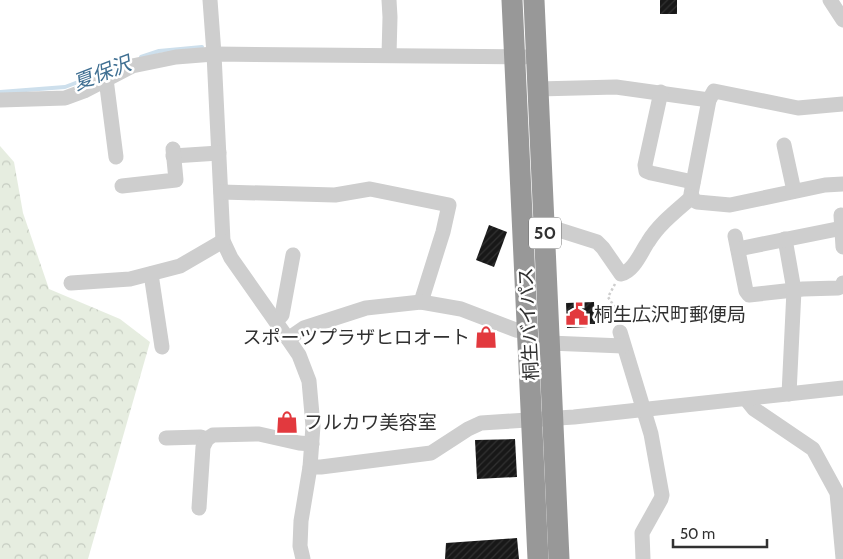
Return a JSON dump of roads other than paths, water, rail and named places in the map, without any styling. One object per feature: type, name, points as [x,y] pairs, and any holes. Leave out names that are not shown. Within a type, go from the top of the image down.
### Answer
[{"type":"highway","name":"桐生バイパス","points":[[512,0],[528,332],[542,418],[559,559]]},
{"type":"highway","name":"桐生バイパス","points":[[534,0],[549,343],[542,418],[538,559]]},
{"type":"street","points":[[210,0],[223,240],[231,258],[299,355],[309,381],[313,408],[312,444],[301,521],[300,546],[303,559]]},
{"type":"street","points":[[389,0],[389,55]]},
{"type":"street","points":[[830,0],[843,20]]},
{"type":"street","points":[[0,100],[65,98],[132,66],[176,57],[214,54],[536,57]]},
{"type":"street","points":[[106,79],[116,157]]},
{"type":"street","points":[[538,89],[606,86],[709,100]]},
{"type":"street","points":[[544,229],[557,229],[597,242],[621,274],[624,274],[633,266],[652,235],[692,197],[693,182],[709,100],[714,91],[798,108],[843,104]]},
{"type":"street","points":[[661,92],[645,165],[646,171],[651,174],[693,182]]},
{"type":"street","points":[[784,145],[794,191]]},
{"type":"street","points":[[122,186],[176,180],[173,152],[219,153]]},
{"type":"street","points":[[692,197],[694,200],[702,203],[730,205],[794,191],[843,184]]},
{"type":"street","points":[[221,192],[335,195],[370,189],[449,206],[444,232],[421,302]]},
{"type":"street","points":[[843,247],[841,221],[784,240],[737,243],[746,291],[750,296],[794,290],[838,288],[843,283]]},
{"type":"street","points":[[71,283],[130,280],[180,266],[223,240]]},
{"type":"street","points":[[784,240],[794,290],[789,394]]},
{"type":"street","points":[[276,321],[282,315],[293,255]]},
{"type":"street","points":[[151,274],[162,347]]},
{"type":"street","points":[[288,338],[304,328],[366,308],[421,302],[461,309],[516,330],[528,332]]},
{"type":"street","points":[[549,343],[621,339],[651,434],[662,495],[642,533],[643,559]]},
{"type":"street","points":[[310,467],[422,455],[440,449],[468,429],[481,423],[574,417],[843,388]]},
{"type":"street","points":[[746,399],[754,409],[813,450],[837,493],[843,558]]},
{"type":"street","points":[[166,438],[259,434],[299,444],[312,444]]},
{"type":"street","points":[[199,508],[203,447],[210,437]]},
{"type":"waterway","name":"夏保沢","points":[[141,57],[159,51],[202,47]]},
{"type":"waterway","name":"夏保沢","points":[[0,92],[65,87],[107,71]]},
{"type":"place","name":"桐生広沢町郵便局","points":[[577,314]]},
{"type":"place","name":"スポーツプラザヒロオート","points":[[486,337]]},
{"type":"place","name":"フルカワ美容室","points":[[287,422]]}]
